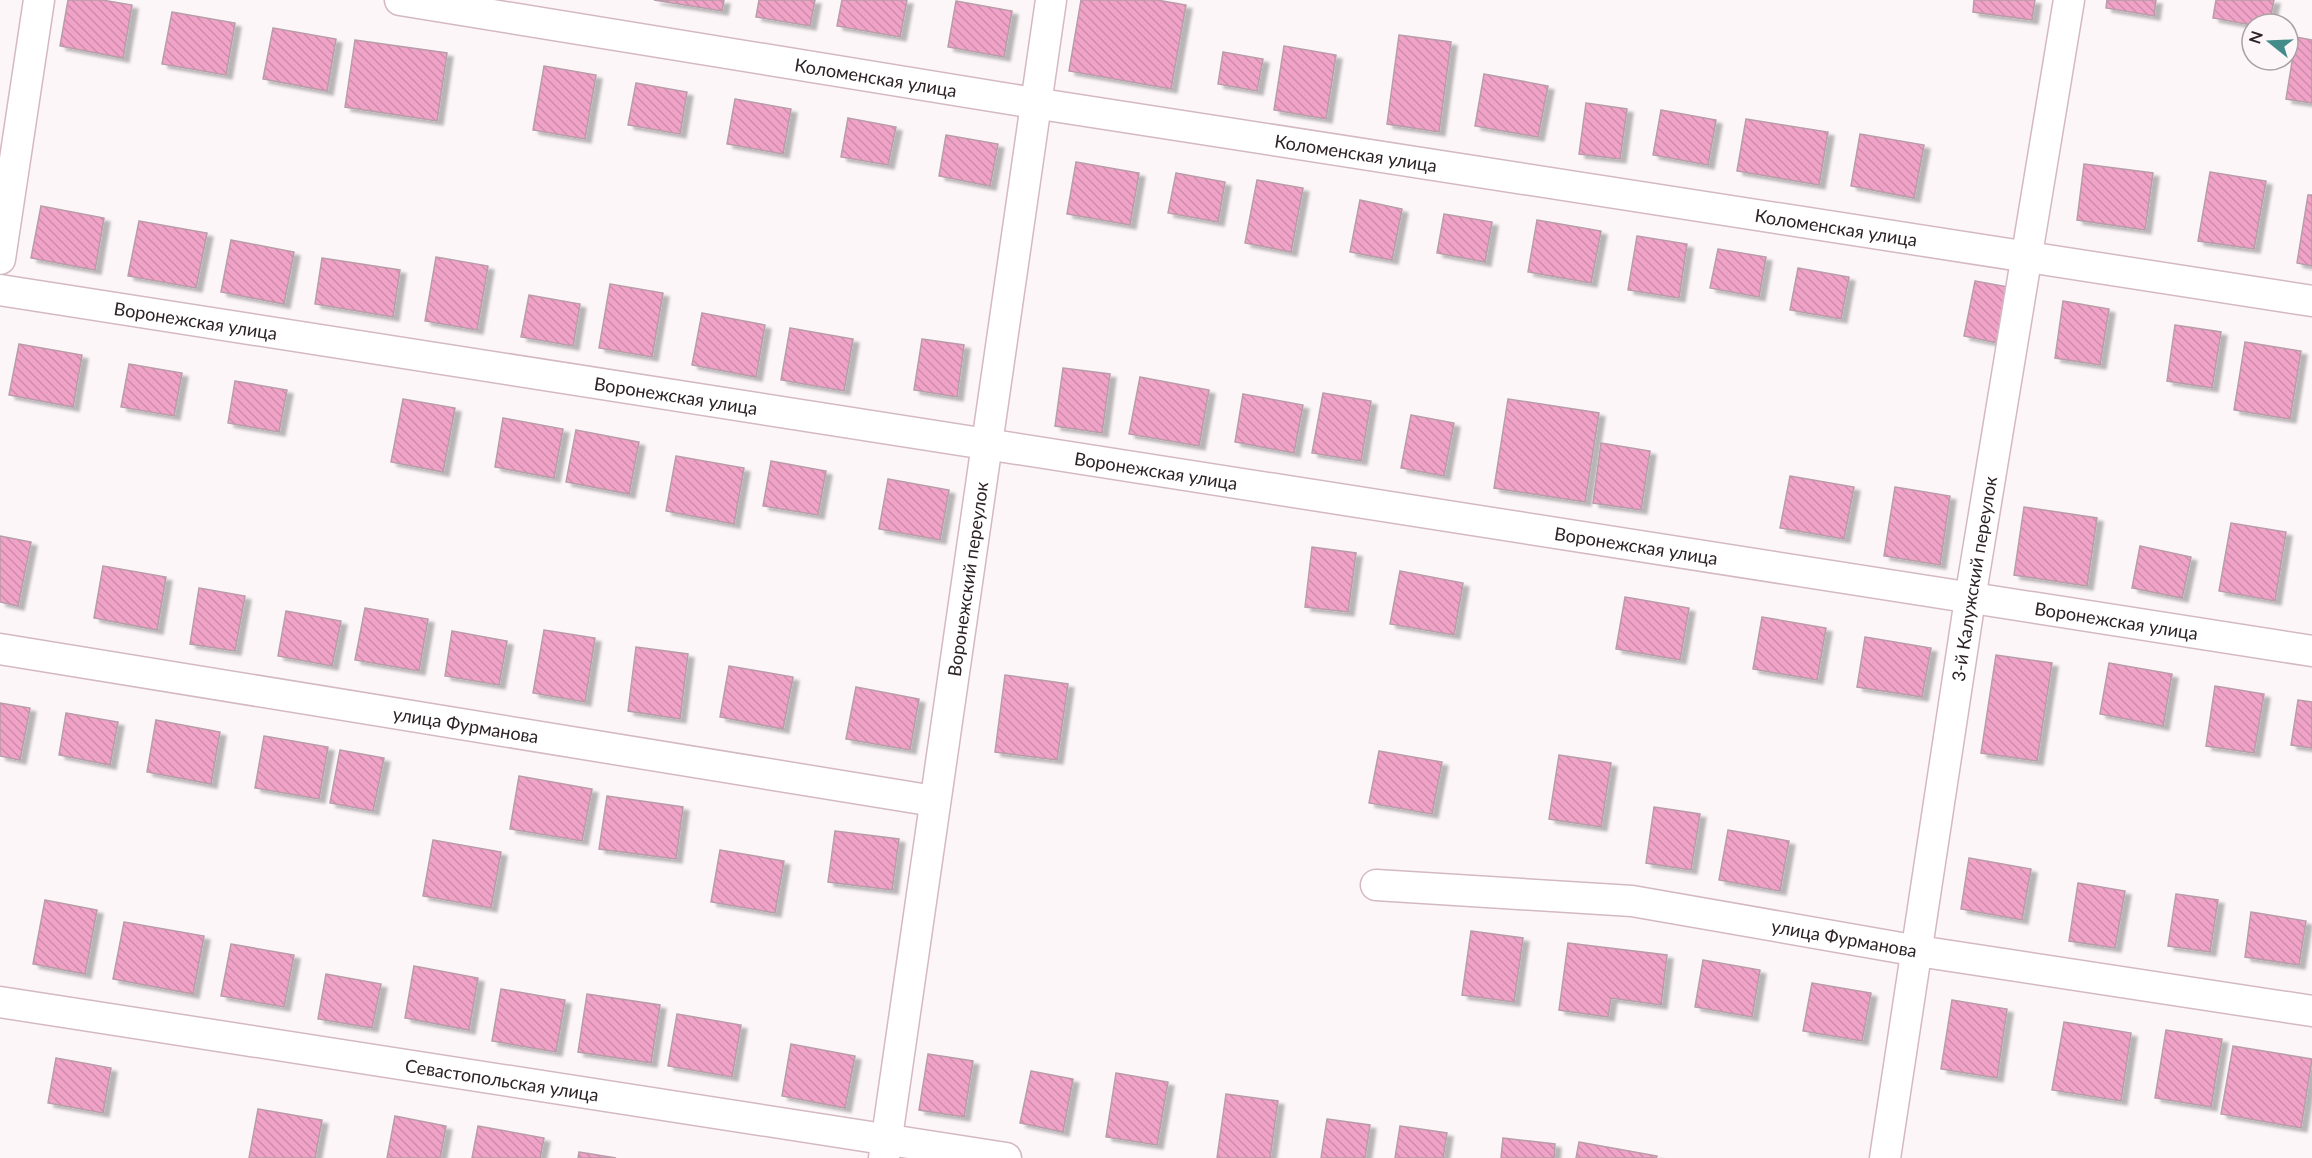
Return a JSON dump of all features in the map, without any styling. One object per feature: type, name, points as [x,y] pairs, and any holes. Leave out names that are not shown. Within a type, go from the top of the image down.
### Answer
[{"type":"street","points":[[0,259],[39,0]]},
{"type":"street","name":"Коломенская улица","points":[[400,0],[1034,103],[2028,255],[2312,301]]},
{"type":"street","name":"Воронежский переулок","points":[[885,1148],[987,446],[1034,103],[1051,0]]},
{"type":"street","name":"3-й Калужский переулок","points":[[1885,1158],[1970,599],[2069,0]]},
{"type":"street","name":"Воронежская улица","points":[[0,290],[987,446],[2312,651]]},
{"type":"street","name":"улица Фурманова","points":[[0,649],[934,801]]},
{"type":"street","name":"улица Фурманова","points":[[1376,885],[1632,901],[1918,951],[2312,1011]]},
{"type":"street","name":"Севастопольская улица","points":[[0,1002],[885,1148],[1006,1158]]},
{"type":"building","points":[[68,0],[102,0],[132,5],[123,58],[60,46]]},
{"type":"building","points":[[654,0],[724,0],[722,11]]},
{"type":"building","points":[[759,0],[815,0],[810,26],[756,17]]},
{"type":"building","points":[[842,0],[907,0],[900,37],[837,26]]},
{"type":"building","points":[[1081,0],[1157,0],[1186,5],[1171,89],[1069,71]]},
{"type":"building","points":[[1974,0],[2035,0],[2032,20],[1973,12]]},
{"type":"building","points":[[2107,0],[2156,0],[2154,16],[2106,8]]},
{"type":"building","points":[[2216,0],[2274,0],[2272,12],[2240,12],[2240,23],[2213,18]]},
{"type":"building","points":[[956,1],[1012,11],[1004,57],[948,47]]},
{"type":"building","points":[[172,12],[235,23],[226,75],[162,64]]},
{"type":"building","points":[[273,28],[336,39],[327,91],[263,79]]},
{"type":"building","points":[[1399,35],[1451,42],[1439,132],[1387,124]]},
{"type":"building","points":[[2300,38],[2312,40],[2312,103],[2286,99],[2290,72],[2300,72]]},
{"type":"building","points":[[355,40],[447,53],[437,121],[345,107]]},
{"type":"building","points":[[1284,46],[1336,55],[1326,119],[1274,110]]},
{"type":"building","points":[[1223,52],[1263,59],[1257,91],[1218,84]]},
{"type":"building","points":[[544,66],[596,75],[585,139],[533,130]]},
{"type":"building","points":[[1484,74],[1548,86],[1538,137],[1475,126]]},
{"type":"building","points":[[636,83],[687,92],[680,134],[628,125]]},
{"type":"building","points":[[735,99],[791,109],[783,154],[727,144]]},
{"type":"building","points":[[1586,103],[1627,109],[1620,159],[1579,154]]},
{"type":"building","points":[[1661,110],[1716,120],[1708,165],[1653,155]]},
{"type":"building","points":[[848,118],[896,127],[888,165],[841,157]]},
{"type":"building","points":[[1746,119],[1828,132],[1819,185],[1737,171]]},
{"type":"building","points":[[1860,134],[1924,145],[1914,198],[1851,186]]},
{"type":"building","points":[[946,135],[998,144],[990,186],[939,176]]},
{"type":"building","points":[[1076,162],[1139,173],[1130,225],[1067,214]]},
{"type":"building","points":[[2084,164],[2153,173],[2145,230],[2077,220]]},
{"type":"building","points":[[2210,172],[2266,181],[2254,249],[2198,241]]},
{"type":"building","points":[[1176,173],[1225,182],[1218,222],[1168,213]]},
{"type":"building","points":[[1257,180],[1303,188],[1291,252],[1245,243]]},
{"type":"building","points":[[2308,195],[2312,195],[2312,266],[2297,263]]},
{"type":"building","points":[[1360,200],[1402,209],[1392,260],[1350,252]]},
{"type":"building","points":[[41,206],[104,218],[95,270],[31,258]]},
{"type":"building","points":[[1444,214],[1492,222],[1485,262],[1437,253]]},
{"type":"building","points":[[1537,220],[1601,231],[1591,283],[1528,272]]},
{"type":"building","points":[[139,221],[207,233],[196,288],[128,276]]},
{"type":"building","points":[[1637,236],[1687,244],[1679,298],[1628,290]]},
{"type":"building","points":[[231,240],[294,252],[284,304],[221,292]]},
{"type":"building","points":[[1718,249],[1766,257],[1759,297],[1710,288]]},
{"type":"building","points":[[436,257],[488,266],[477,330],[425,321]]},
{"type":"building","points":[[322,258],[400,270],[393,317],[315,304]]},
{"type":"building","points":[[1798,268],[1849,277],[1841,319],[1790,310]]},
{"type":"building","points":[[1975,281],[2014,288],[2003,344],[1964,336]]},
{"type":"building","points":[[610,284],[663,293],[652,357],[599,348]]},
{"type":"building","points":[[529,295],[580,304],[573,346],[521,337]]},
{"type":"building","points":[[2063,301],[2109,309],[2100,365],[2055,358]]},
{"type":"building","points":[[702,313],[765,325],[756,377],[692,365]]},
{"type":"building","points":[[2175,325],[2221,332],[2212,388],[2167,381]]},
{"type":"building","points":[[790,328],[853,339],[844,391],[781,380]]},
{"type":"building","points":[[922,339],[964,345],[957,397],[914,390]]},
{"type":"building","points":[[2245,342],[2301,351],[2290,419],[2234,410]]},
{"type":"building","points":[[19,344],[82,355],[73,407],[9,395]]},
{"type":"building","points":[[129,364],[182,373],[174,416],[121,407]]},
{"type":"building","points":[[1063,368],[1110,374],[1102,433],[1055,426]]},
{"type":"building","points":[[1140,377],[1209,390],[1199,446],[1129,434]]},
{"type":"building","points":[[235,381],[287,390],[279,432],[228,423]]},
{"type":"building","points":[[1323,393],[1371,401],[1361,461],[1312,453]]},
{"type":"building","points":[[1243,394],[1303,405],[1294,453],[1235,442]]},
{"type":"building","points":[[403,399],[455,408],[443,472],[391,462]]},
{"type":"building","points":[[1508,399],[1599,413],[1585,502],[1494,488]]},
{"type":"building","points":[[1411,415],[1454,423],[1444,476],[1401,468]]},
{"type":"building","points":[[503,418],[563,429],[554,478],[495,467]]},
{"type":"building","points":[[576,430],[639,442],[629,494],[566,482]]},
{"type":"building","points":[[1601,443],[1650,451],[1641,510],[1593,503]]},
{"type":"building","points":[[676,456],[744,468],[734,524],[666,511]]},
{"type":"building","points":[[771,461],[826,471],[818,515],[763,506]]},
{"type":"building","points":[[1790,476],[1854,487],[1844,539],[1780,528]]},
{"type":"building","points":[[888,479],[949,490],[940,540],[879,529]]},
{"type":"building","points":[[1895,487],[1950,496],[1940,565],[1884,556]]},
{"type":"building","points":[[2024,507],[2097,518],[2087,586],[2014,575]]},
{"type":"building","points":[[2231,523],[2286,532],[2275,601],[2219,591]]},
{"type":"building","points":[[0,536],[31,542],[18,606],[0,602]]},
{"type":"building","points":[[2140,546],[2191,557],[2182,598],[2132,588]]},
{"type":"building","points":[[1312,547],[1356,553],[1348,612],[1305,607]]},
{"type":"building","points":[[103,566],[166,577],[157,630],[94,618]]},
{"type":"building","points":[[1400,571],[1463,583],[1454,635],[1390,624]]},
{"type":"building","points":[[199,588],[245,596],[235,651],[190,644]]},
{"type":"building","points":[[1625,597],[1689,608],[1680,660],[1616,649]]},
{"type":"building","points":[[365,608],[428,619],[419,671],[355,660]]},
{"type":"building","points":[[286,611],[341,621],[332,666],[278,656]]},
{"type":"building","points":[[1762,617],[1826,628],[1817,680],[1753,669]]},
{"type":"building","points":[[544,630],[595,638],[585,702],[533,693]]},
{"type":"building","points":[[452,631],[507,641],[499,685],[445,676]]},
{"type":"building","points":[[1865,637],[1931,648],[1922,697],[1857,687]]},
{"type":"building","points":[[636,647],[688,654],[680,719],[628,711]]},
{"type":"building","points":[[1996,655],[2052,663],[2037,761],[1981,753]]},
{"type":"building","points":[[2109,663],[2172,674],[2163,726],[2100,714]]},
{"type":"building","points":[[729,666],[793,677],[783,729],[720,717]]},
{"type":"building","points":[[1005,675],[1068,684],[1057,760],[995,752]]},
{"type":"building","points":[[2215,686],[2264,694],[2254,753],[2206,746]]},
{"type":"building","points":[[856,687],[919,699],[910,750],[846,739]]},
{"type":"building","points":[[2298,700],[2312,702],[2312,748],[2291,745]]},
{"type":"building","points":[[0,703],[30,708],[20,760],[0,756]]},
{"type":"building","points":[[66,713],[118,722],[110,765],[59,755]]},
{"type":"building","points":[[156,720],[220,732],[211,784],[147,772]]},
{"type":"building","points":[[264,736],[328,747],[319,799],[255,788]]},
{"type":"building","points":[[340,750],[384,758],[373,811],[330,803]]},
{"type":"building","points":[[1379,751],[1442,762],[1432,814],[1369,803]]},
{"type":"building","points":[[1559,755],[1611,763],[1601,827],[1549,819]]},
{"type":"building","points":[[519,776],[592,789],[582,841],[510,829]]},
{"type":"building","points":[[607,796],[683,807],[676,859],[599,849]]},
{"type":"building","points":[[1654,807],[1700,814],[1691,870],[1646,863]]},
{"type":"building","points":[[1728,830],[1789,841],[1780,891],[1719,880]]},
{"type":"building","points":[[835,831],[899,839],[892,890],[828,882]]},
{"type":"building","points":[[433,840],[501,852],[491,908],[423,896]]},
{"type":"building","points":[[720,850],[784,861],[775,913],[711,902]]},
{"type":"building","points":[[1969,858],[2031,869],[2022,920],[1961,909]]},
{"type":"building","points":[[2078,883],[2125,891],[2115,948],[2069,941]]},
{"type":"building","points":[[2176,894],[2218,900],[2210,952],[2168,946]]},
{"type":"building","points":[[45,900],[97,910],[85,974],[33,964]]},
{"type":"building","points":[[2251,912],[2306,921],[2299,965],[2245,957]]},
{"type":"building","points":[[124,922],[204,936],[193,994],[113,979]]},
{"type":"building","points":[[1471,931],[1523,938],[1514,1002],[1462,995]]},
{"type":"building","points":[[1568,943],[1667,955],[1661,1005],[1611,998],[1608,1017],[1559,1010]]},
{"type":"building","points":[[231,944],[294,955],[284,1007],[221,996]]},
{"type":"building","points":[[1703,960],[1760,970],[1752,1017],[1695,1007]]},
{"type":"building","points":[[414,966],[478,978],[469,1030],[405,1018]]},
{"type":"building","points":[[326,974],[381,984],[372,1028],[318,1019]]},
{"type":"building","points":[[1812,983],[1871,993],[1862,1041],[1803,1031]]},
{"type":"building","points":[[501,989],[565,1000],[556,1052],[492,1041]]},
{"type":"building","points":[[587,994],[660,1005],[651,1063],[578,1052]]},
{"type":"building","points":[[1952,1000],[2007,1009],[1997,1078],[1941,1069]]},
{"type":"building","points":[[677,1014],[741,1025],[732,1077],[668,1066]]},
{"type":"building","points":[[2064,1022],[2131,1033],[2121,1101],[2052,1090]]},
{"type":"building","points":[[2166,1030],[2222,1039],[2211,1107],[2155,1098]]},
{"type":"building","points":[[791,1044],[855,1056],[845,1108],[782,1096]]},
{"type":"building","points":[[2233,1046],[2312,1059],[2301,1128],[2221,1114]]},
{"type":"building","points":[[928,1054],[973,1061],[964,1117],[919,1110]]},
{"type":"building","points":[[56,1058],[111,1068],[103,1113],[48,1103]]},
{"type":"building","points":[[1031,1071],[1073,1079],[1063,1132],[1020,1123]]},
{"type":"building","points":[[1116,1073],[1168,1082],[1157,1145],[1106,1137]]},
{"type":"building","points":[[1226,1094],[1278,1101],[1270,1158],[1217,1158]]},
{"type":"building","points":[[258,1109],[322,1120],[315,1158],[249,1158]]},
{"type":"building","points":[[395,1116],[446,1126],[440,1158],[387,1158]]},
{"type":"building","points":[[1327,1119],[1370,1125],[1365,1158],[1321,1158]]},
{"type":"building","points":[[478,1126],[544,1138],[540,1158],[472,1158]]},
{"type":"building","points":[[1400,1126],[1447,1133],[1443,1158],[1395,1158]]},
{"type":"building","points":[[1503,1138],[1555,1144],[1554,1158],[1501,1158]]},
{"type":"building","points":[[1579,1142],[1657,1156],[1656,1158],[1576,1158]]},
{"type":"building","points":[[579,1152],[616,1158],[578,1158]]}]
